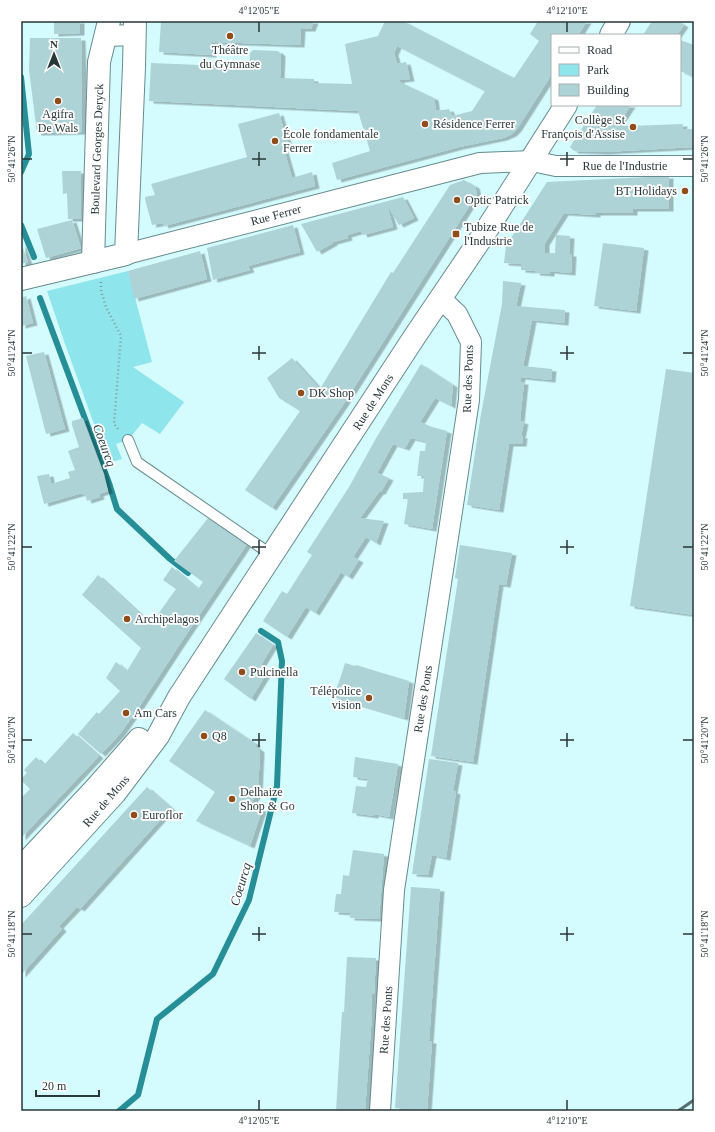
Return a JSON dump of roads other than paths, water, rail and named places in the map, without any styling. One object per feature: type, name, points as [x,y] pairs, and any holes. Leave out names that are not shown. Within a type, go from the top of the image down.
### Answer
[{"type":"main road","points":[[611,34],[619,21]]},
{"type":"main road","name":"Boulevard Georges Deryck","points":[[126,254],[135,28]]},
{"type":"main road","name":"Boulevard Georges Deryck","points":[[97,261],[99,62],[108,29]]},
{"type":"main road","name":"Rue de Mons","points":[[21,896],[115,793],[158,736],[179,697],[532,160],[565,106]]},
{"type":"main road","name":"Rue Ferrer","points":[[21,279],[126,254]]},
{"type":"main road","name":"Rue de Mons","points":[[21,868],[95,789],[152,724],[179,697]]},
{"type":"street","name":"Boulevard Georges Deryck","points":[[108,29],[135,28]]},
{"type":"street","name":"Rue Ferrer","points":[[126,254],[480,163],[532,160]]},
{"type":"street","name":"Rue de l'Industrie","points":[[532,160],[556,166],[694,166]]},
{"type":"street","name":"Rue des Ponts","points":[[380,1111],[394,890],[469,400],[471,342],[457,314],[440,298]]},
{"type":"lane","points":[[128,440],[137,462],[272,556]]},
{"type":"waterway","name":"Coeurcq","points":[[21,77],[29,154],[21,172]]},
{"type":"waterway","name":"Coeurcq","points":[[21,225],[34,257]]},
{"type":"waterway","name":"Coeurcq","points":[[40,298],[109,483],[117,509],[170,559],[188,573]]},
{"type":"waterway","name":"Coeurcq","points":[[119,1111],[138,1095],[157,1019],[213,974],[249,900],[277,786],[282,661],[278,642],[261,631]]},
{"type":"railway","points":[[678,1111],[694,1100]]},
{"type":"place","name":"Théâtre du Gymnase","points":[[230,36]]},
{"type":"place","name":"Agifra De Wals","points":[[58,101]]},
{"type":"place","name":"Résidence Ferrer","points":[[425,124]]},
{"type":"place","name":"Collège St François d'Assise","points":[[633,127]]},
{"type":"place","name":"École fondamentale Ferrer","points":[[275,141]]},
{"type":"place","name":"BT Holidays","points":[[685,191]]},
{"type":"place","name":"Optic Patrick","points":[[457,200]]},
{"type":"place","name":"Tubize Rue de l'Industrie","points":[[456,234]]},
{"type":"place","name":"DK Shop","points":[[301,393]]},
{"type":"place","name":"Archipelagos","points":[[127,619]]},
{"type":"place","name":"Pulcinella","points":[[242,672]]},
{"type":"place","name":"Télépolice vision","points":[[369,698]]},
{"type":"place","name":"Am Cars","points":[[126,713]]},
{"type":"place","name":"Q8","points":[[204,736]]},
{"type":"place","name":"Delhaize Shop & Go","points":[[232,799]]},
{"type":"place","name":"Euroflor","points":[[134,815]]}]
